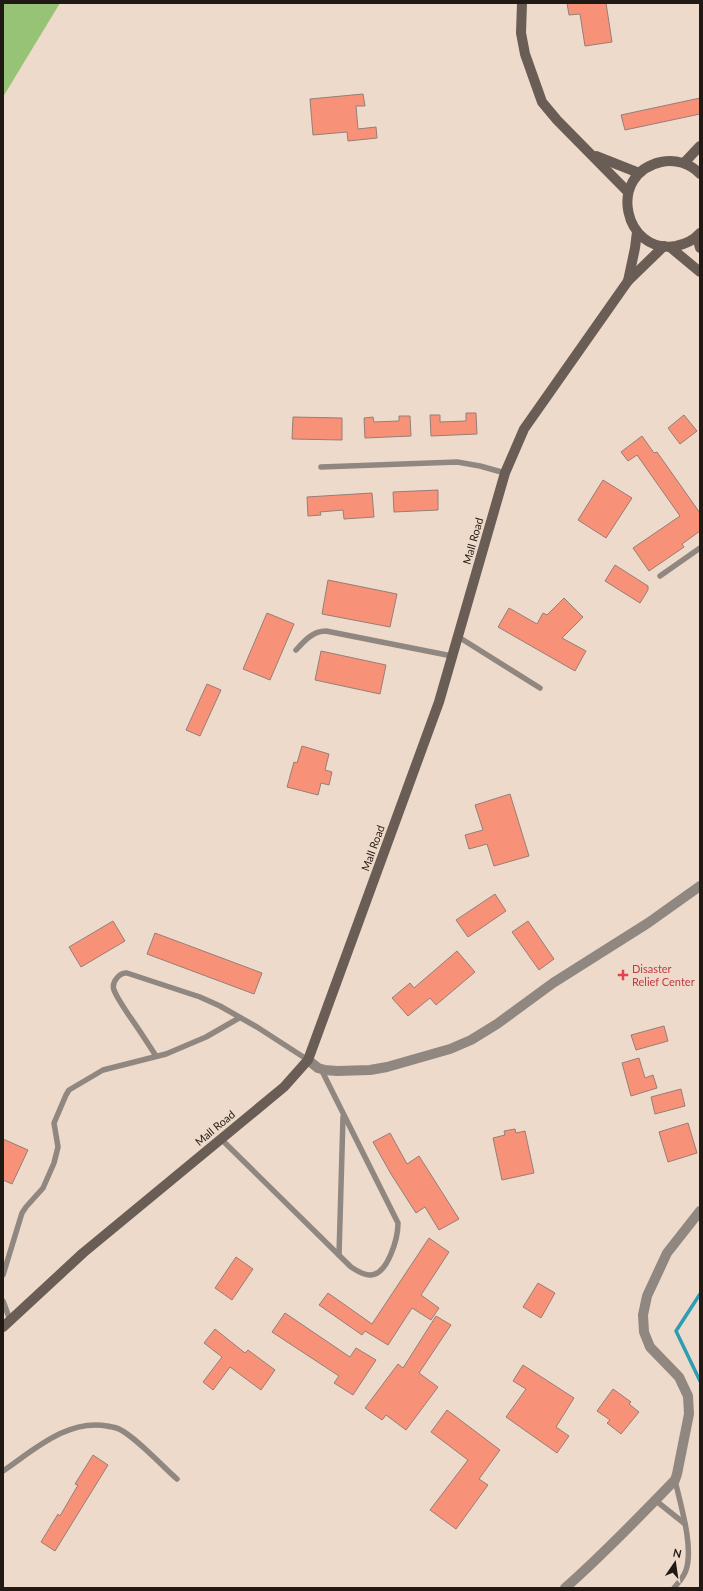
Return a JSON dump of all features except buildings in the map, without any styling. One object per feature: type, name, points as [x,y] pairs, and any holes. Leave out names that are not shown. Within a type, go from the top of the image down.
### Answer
[{"type":"street","points":[[522,3],[522,40],[525,54],[542,102],[557,120],[628,192]]},
{"type":"street","points":[[684,163],[700,146]]},
{"type":"street","points":[[592,154],[639,173]]},
{"type":"street","points":[[700,174],[697,170],[684,163],[668,160],[652,164],[639,173],[632,182],[628,192],[626,206],[630,220],[637,232],[650,242],[667,246],[684,244],[698,235],[700,248]]},
{"type":"street","points":[[628,281],[637,232]]},
{"type":"street","points":[[667,246],[700,272]]},
{"type":"street","points":[[628,281],[667,246]]},
{"type":"street","name":"Mall Road","points":[[6,1324],[83,1253],[284,1087],[308,1060],[439,702],[512,454],[524,429],[628,281]]},
{"type":"street","points":[[308,1060],[321,1069],[337,1072],[387,1068],[450,1049],[471,1040],[497,1024],[553,984],[648,923],[700,886]]},
{"type":"street","points":[[565,1588],[583,1572],[674,1480],[689,1414],[688,1396],[679,1376],[650,1347],[644,1332],[643,1315],[647,1296],[668,1253],[700,1211]]},
{"type":"lane","points":[[321,467],[457,462],[480,466],[505,474]]},
{"type":"lane","points":[[660,576],[700,548]]},
{"type":"lane","points":[[296,650],[308,637],[318,631],[326,630],[452,656]]},
{"type":"lane","points":[[458,636],[540,688]]},
{"type":"lane","points":[[156,1056],[113,988],[114,982],[123,972],[200,997],[220,1006],[257,1027],[308,1060]]},
{"type":"lane","points":[[3,1275],[22,1213],[43,1188],[54,1163],[58,1147],[54,1126],[69,1090],[103,1070],[166,1054],[206,1037],[239,1018]]},
{"type":"lane","points":[[221,1139],[351,1267],[362,1273],[371,1275],[381,1271],[389,1257],[398,1234],[398,1224],[321,1069]]},
{"type":"lane","points":[[339,1255],[344,1114]]},
{"type":"lane","points":[[3,1301],[6,1324]]},
{"type":"lane","points":[[3,1471],[50,1438],[79,1426],[96,1424],[117,1428],[128,1435],[177,1479]]},
{"type":"lane","points":[[674,1480],[685,1524],[688,1556],[687,1568],[684,1576],[674,1588]]},
{"type":"lane","points":[[655,1500],[685,1524]]},
{"type":"green space","points":[[3,3],[60,3],[3,97]]},
{"type":"waterway","points":[[700,1294],[676,1331],[700,1381]]},
{"type":"place","name":"Disaster Relief Center","points":[[623,975]]}]
